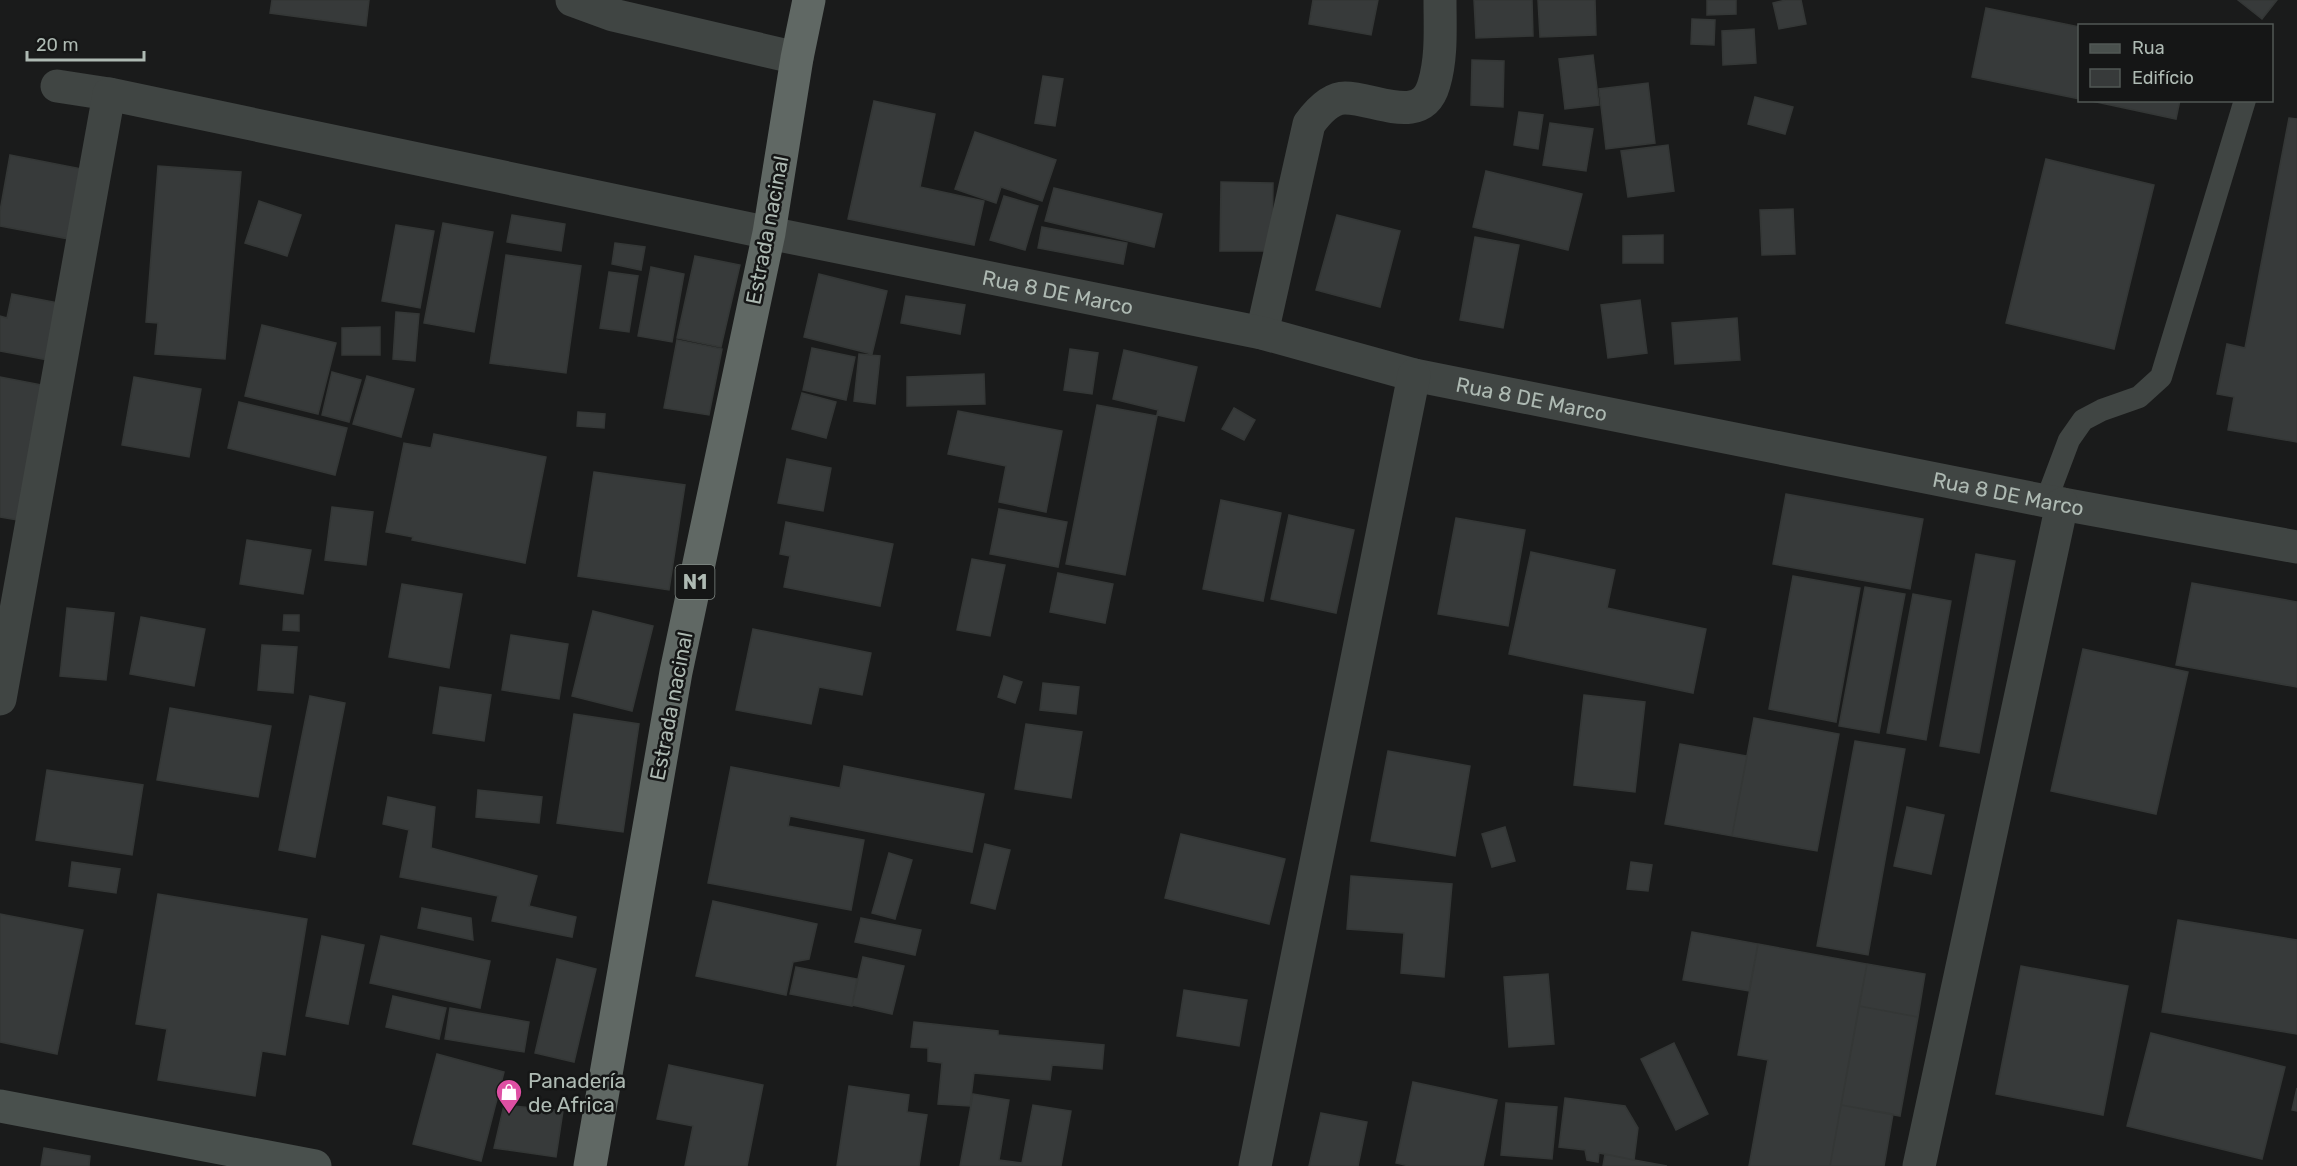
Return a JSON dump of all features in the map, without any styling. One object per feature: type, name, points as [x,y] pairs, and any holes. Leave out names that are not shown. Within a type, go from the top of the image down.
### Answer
[{"type":"highway","name":"Estrada nacinal","points":[[590,1166],[675,672],[769,233],[797,58],[809,0]]},
{"type":"main road","points":[[0,1106],[315,1166]]},
{"type":"street","points":[[572,0],[613,15],[797,58]]},
{"type":"street","points":[[1262,333],[1309,124],[1320,109],[1343,98],[1408,109],[1424,103],[1434,85],[1440,52],[1440,0]]},
{"type":"street","name":"Rua 8 DE Marco","points":[[57,86],[109,94],[769,233],[1262,333],[1414,375],[2054,502],[2297,547]]},
{"type":"street","points":[[0,699],[109,94]]},
{"type":"street","points":[[1255,1166],[1414,375]]},
{"type":"street","points":[[1919,1166],[2054,502]]},
{"type":"lane","points":[[2054,502],[2069,440],[2082,420],[2139,397],[2161,377],[2244,102]]},
{"type":"building","points":[[272,0],[369,0],[366,26],[270,13]]},
{"type":"building","points":[[1313,0],[1378,0],[1371,35],[1309,24]]},
{"type":"building","points":[[1474,0],[1532,0],[1533,36],[1476,38]]},
{"type":"building","points":[[1538,0],[1595,0],[1596,35],[1540,37]]},
{"type":"building","points":[[1707,0],[1736,0],[1736,14],[1707,15]]},
{"type":"building","points":[[1801,0],[1806,24],[1779,29],[1773,3]]},
{"type":"building","points":[[2238,0],[2277,0],[2262,19]]},
{"type":"building","points":[[1986,8],[2078,27],[2078,99],[1972,77]]},
{"type":"building","points":[[1692,19],[1715,20],[1714,45],[1691,44]]},
{"type":"building","points":[[1754,29],[1756,63],[1723,65],[1722,31]]},
{"type":"building","points":[[1593,55],[1599,105],[1565,109],[1559,59]]},
{"type":"building","points":[[1472,60],[1504,61],[1503,107],[1471,105]]},
{"type":"building","points":[[1043,76],[1063,79],[1055,126],[1035,123]]},
{"type":"building","points":[[1648,83],[1655,143],[1606,149],[1599,89]]},
{"type":"building","points":[[1755,97],[1793,107],[1785,134],[1748,124]]},
{"type":"building","points":[[874,101],[935,114],[920,187],[984,201],[974,245],[848,219]]},
{"type":"building","points":[[2096,102],[2180,102],[2176,119]]},
{"type":"building","points":[[1519,112],[1543,115],[1538,149],[1514,145]]},
{"type":"building","points":[[2289,118],[2297,119],[2297,442],[2228,430],[2234,397],[2217,394],[2227,344],[2245,348]]},
{"type":"building","points":[[1550,123],[1593,129],[1586,171],[1543,165]]},
{"type":"building","points":[[975,132],[1056,160],[1042,201],[1001,187],[996,203],[955,189]]},
{"type":"building","points":[[1668,145],[1674,191],[1628,197],[1621,151]]},
{"type":"building","points":[[10,155],[82,169],[69,239],[0,226],[0,211]]},
{"type":"building","points":[[2046,159],[2154,185],[2114,349],[2006,323]]},
{"type":"building","points":[[158,166],[241,172],[225,359],[155,354],[158,323],[146,322]]},
{"type":"building","points":[[1486,171],[1582,194],[1568,250],[1473,227]]},
{"type":"building","points":[[1221,182],[1273,183],[1272,251],[1220,251]]},
{"type":"building","points":[[1054,188],[1162,214],[1154,247],[1045,221]]},
{"type":"building","points":[[1004,196],[1038,206],[1025,250],[990,240]]},
{"type":"building","points":[[259,201],[301,215],[287,256],[245,243]]},
{"type":"building","points":[[1793,209],[1795,254],[1762,255],[1760,210]]},
{"type":"building","points":[[512,215],[565,224],[561,251],[507,242]]},
{"type":"building","points":[[1337,215],[1400,231],[1380,307],[1316,290]]},
{"type":"building","points":[[443,223],[493,232],[474,332],[424,323]]},
{"type":"building","points":[[396,225],[434,231],[420,308],[382,301]]},
{"type":"building","points":[[1042,227],[1127,243],[1123,264],[1038,248]]},
{"type":"building","points":[[1663,235],[1663,263],[1623,263],[1623,236]]},
{"type":"building","points":[[1475,237],[1519,245],[1503,328],[1460,320]]},
{"type":"building","points":[[615,243],[645,247],[641,270],[612,264]]},
{"type":"building","points":[[506,255],[581,266],[566,373],[490,363]]},
{"type":"building","points":[[695,256],[740,265],[721,347],[677,338]]},
{"type":"building","points":[[651,267],[684,274],[672,342],[638,336]]},
{"type":"building","points":[[609,272],[638,276],[629,332],[600,328]]},
{"type":"building","points":[[819,274],[887,291],[872,354],[804,337]]},
{"type":"building","points":[[12,294],[69,305],[59,362],[0,351],[0,316],[7,318]]},
{"type":"building","points":[[906,296],[965,305],[960,334],[901,323]]},
{"type":"building","points":[[1640,300],[1647,353],[1608,358],[1601,305]]},
{"type":"building","points":[[396,312],[419,314],[415,361],[393,359]]},
{"type":"building","points":[[1737,318],[1740,360],[1675,364],[1672,323]]},
{"type":"building","points":[[262,325],[336,343],[318,414],[245,396]]},
{"type":"building","points":[[380,327],[380,355],[342,355],[342,328]]},
{"type":"building","points":[[677,340],[722,349],[709,415],[664,408]]},
{"type":"building","points":[[812,348],[855,357],[846,400],[803,390]]},
{"type":"building","points":[[1070,349],[1098,353],[1092,394],[1064,390]]},
{"type":"building","points":[[1124,350],[1197,367],[1184,421],[1157,415],[1158,410],[1113,399]]},
{"type":"building","points":[[859,354],[880,356],[875,404],[854,401]]},
{"type":"building","points":[[332,372],[361,380],[349,422],[322,415]]},
{"type":"building","points":[[984,374],[985,404],[907,406],[907,377]]},
{"type":"building","points":[[367,376],[414,389],[401,437],[353,424]]},
{"type":"building","points":[[0,377],[42,385],[17,520],[0,517]]},
{"type":"building","points":[[134,377],[201,389],[189,457],[122,445]]},
{"type":"building","points":[[802,393],[836,402],[826,438],[792,429]]},
{"type":"building","points":[[239,402],[347,428],[335,475],[228,448]]},
{"type":"building","points":[[1097,405],[1157,416],[1125,575],[1066,564]]},
{"type":"building","points":[[1234,408],[1255,420],[1244,440],[1222,429]]},
{"type":"building","points":[[958,411],[1062,431],[1046,512],[999,502],[1006,466],[948,454]]},
{"type":"building","points":[[578,412],[605,414],[604,428],[577,426]]},
{"type":"building","points":[[434,434],[546,457],[525,563],[412,540],[413,537],[386,532],[404,443],[431,448]]},
{"type":"building","points":[[787,459],[831,468],[823,511],[778,503]]},
{"type":"building","points":[[594,472],[685,485],[669,590],[578,576]]},
{"type":"building","points":[[1786,494],[1923,519],[1910,589],[1773,564]]},
{"type":"building","points":[[1221,500],[1281,513],[1263,601],[1203,589]]},
{"type":"building","points":[[332,507],[373,512],[366,565],[325,560]]},
{"type":"building","points":[[999,509],[1067,522],[1058,567],[990,554]]},
{"type":"building","points":[[1289,515],[1354,530],[1336,613],[1271,599]]},
{"type":"building","points":[[1456,518],[1525,530],[1508,626],[1438,614]]},
{"type":"building","points":[[786,522],[893,544],[880,606],[784,587],[790,556],[780,554]]},
{"type":"building","points":[[247,540],[311,550],[303,594],[240,584]]},
{"type":"building","points":[[1531,552],[1615,570],[1607,608],[1706,629],[1693,693],[1509,654]]},
{"type":"building","points":[[1976,554],[2015,561],[1979,753],[1940,746]]},
{"type":"building","points":[[972,559],[1005,565],[990,636],[957,630]]},
{"type":"building","points":[[1058,573],[1113,584],[1105,623],[1050,612]]},
{"type":"building","points":[[1793,576],[1860,588],[1836,722],[1769,709]]},
{"type":"building","points":[[2192,583],[2297,602],[2297,687],[2176,665]]},
{"type":"building","points":[[402,584],[462,594],[449,668],[389,657]]},
{"type":"building","points":[[1865,587],[1905,594],[1879,733],[1839,726]]},
{"type":"building","points":[[1913,594],[1951,601],[1926,740],[1887,733]]},
{"type":"building","points":[[67,608],[114,613],[106,680],[60,676]]},
{"type":"building","points":[[593,611],[653,626],[632,711],[572,696]]},
{"type":"building","points":[[284,615],[299,615],[299,631],[283,630]]},
{"type":"building","points":[[141,617],[205,629],[194,686],[130,674]]},
{"type":"building","points":[[753,629],[871,653],[862,695],[819,687],[811,724],[736,710]]},
{"type":"building","points":[[511,635],[568,644],[559,699],[502,690]]},
{"type":"building","points":[[262,645],[297,647],[293,693],[258,690]]},
{"type":"building","points":[[2083,649],[2188,672],[2156,814],[2051,791]]},
{"type":"building","points":[[1004,676],[1022,682],[1015,703],[998,697]]},
{"type":"building","points":[[1043,683],[1079,687],[1076,714],[1040,710]]},
{"type":"building","points":[[440,687],[491,695],[484,741],[433,733]]},
{"type":"building","points":[[1584,695],[1645,702],[1635,792],[1574,785]]},
{"type":"building","points":[[310,696],[345,703],[315,857],[279,850]]},
{"type":"building","points":[[170,708],[271,726],[258,797],[157,780]]},
{"type":"building","points":[[574,714],[639,724],[623,832],[557,823]]},
{"type":"building","points":[[1754,718],[1839,734],[1817,851],[1732,836]]},
{"type":"building","points":[[1026,724],[1082,732],[1071,798],[1015,789]]},
{"type":"building","points":[[1855,741],[1905,749],[1868,955],[1817,946]]},
{"type":"building","points":[[1680,744],[1747,756],[1732,836],[1665,824]]},
{"type":"building","points":[[1388,751],[1470,766],[1455,856],[1371,841]]},
{"type":"building","points":[[844,766],[984,794],[972,852],[790,816],[788,826],[864,840],[851,910],[708,883],[731,767],[840,788]]},
{"type":"building","points":[[47,770],[143,785],[132,855],[36,840]]},
{"type":"building","points":[[478,790],[542,797],[539,823],[476,817]]},
{"type":"building","points":[[388,797],[435,807],[431,848],[537,876],[529,906],[576,917],[572,937],[492,921],[498,896],[400,877],[409,830],[383,824]]},
{"type":"building","points":[[1907,807],[1944,815],[1931,874],[1894,866]]},
{"type":"building","points":[[1505,827],[1515,861],[1492,867],[1482,834]]},
{"type":"building","points":[[1181,834],[1285,859],[1269,924],[1165,898]]},
{"type":"building","points":[[985,844],[1010,850],[995,909],[971,903]]},
{"type":"building","points":[[889,853],[912,860],[895,919],[872,913]]},
{"type":"building","points":[[72,862],[120,869],[116,893],[69,886]]},
{"type":"building","points":[[1631,862],[1652,865],[1648,891],[1627,889]]},
{"type":"building","points":[[1351,876],[1452,884],[1444,977],[1401,973],[1404,933],[1347,929]]},
{"type":"building","points":[[158,894],[307,919],[285,1055],[262,1051],[255,1096],[158,1080],[167,1029],[136,1024]]},
{"type":"building","points":[[713,901],[817,924],[809,959],[793,962],[786,995],[696,976]]},
{"type":"building","points":[[422,908],[471,918],[473,940],[418,928]]},
{"type":"building","points":[[0,914],[83,930],[57,1054],[0,1042]]},
{"type":"building","points":[[861,918],[921,930],[915,955],[855,942]]},
{"type":"building","points":[[2178,920],[2297,940],[2297,1034],[2162,1012]]},
{"type":"building","points":[[1692,932],[1758,944],[1749,991],[1683,980]]},
{"type":"building","points":[[322,936],[364,945],[348,1024],[306,1016]]},
{"type":"building","points":[[381,936],[490,961],[480,1008],[370,983]]},
{"type":"building","points":[[1758,944],[1867,964],[1830,1166],[1749,1166],[1768,1060],[1738,1055]]},
{"type":"building","points":[[863,957],[904,966],[892,1014],[852,1005]]},
{"type":"building","points":[[557,959],[596,969],[574,1062],[535,1053]]},
{"type":"building","points":[[1867,964],[1925,974],[1918,1017],[1859,1006]]},
{"type":"building","points":[[2021,966],[2128,986],[2103,1115],[1996,1094]]},
{"type":"building","points":[[796,967],[857,979],[852,1006],[790,994]]},
{"type":"building","points":[[1548,974],[1554,1044],[1509,1047],[1504,977]]},
{"type":"building","points":[[1184,990],[1247,1000],[1239,1046],[1177,1036]]},
{"type":"building","points":[[393,996],[446,1008],[439,1039],[386,1027]]},
{"type":"building","points":[[1859,1006],[1918,1017],[1900,1116],[1841,1105]]},
{"type":"building","points":[[450,1008],[529,1022],[524,1052],[445,1039]]},
{"type":"building","points":[[914,1022],[998,1031],[998,1035],[1104,1045],[1102,1069],[1052,1065],[1050,1080],[974,1073],[970,1106],[938,1104],[942,1063],[928,1061],[928,1048],[911,1047]]},
{"type":"building","points":[[2151,1033],[2285,1067],[2262,1159],[2127,1126]]},
{"type":"building","points":[[1674,1043],[1708,1114],[1676,1130],[1641,1059]]},
{"type":"building","points":[[437,1054],[504,1072],[481,1161],[413,1144]]},
{"type":"building","points":[[669,1065],[763,1085],[747,1166],[685,1166],[693,1126],[657,1119]]},
{"type":"building","points":[[1413,1082],[1497,1100],[1483,1166],[1409,1166],[1396,1163]]},
{"type":"building","points":[[849,1086],[909,1095],[907,1112],[927,1115],[919,1166],[837,1166]]},
{"type":"building","points":[[2297,1088],[2297,1111],[2292,1110]]},
{"type":"building","points":[[973,1094],[1009,1100],[999,1160],[1022,1163],[1033,1105],[1071,1111],[1061,1166],[960,1166]]},
{"type":"building","points":[[1565,1098],[1625,1106],[1638,1128],[1634,1160],[1599,1153],[1598,1162],[1587,1160],[1585,1150],[1559,1147]]},
{"type":"building","points":[[1506,1103],[1557,1107],[1552,1159],[1501,1155]]},
{"type":"building","points":[[504,1105],[563,1111],[556,1157],[494,1148]]},
{"type":"building","points":[[1841,1105],[1893,1114],[1884,1166],[1830,1166]]},
{"type":"building","points":[[1321,1113],[1367,1122],[1358,1166],[1309,1166]]},
{"type":"building","points":[[44,1148],[90,1156],[89,1166],[41,1166]]},
{"type":"building","points":[[1605,1154],[1634,1160],[1667,1166],[1603,1166]]},
{"type":"place","name":"Panadería de Africa","points":[[509,1115]]}]
